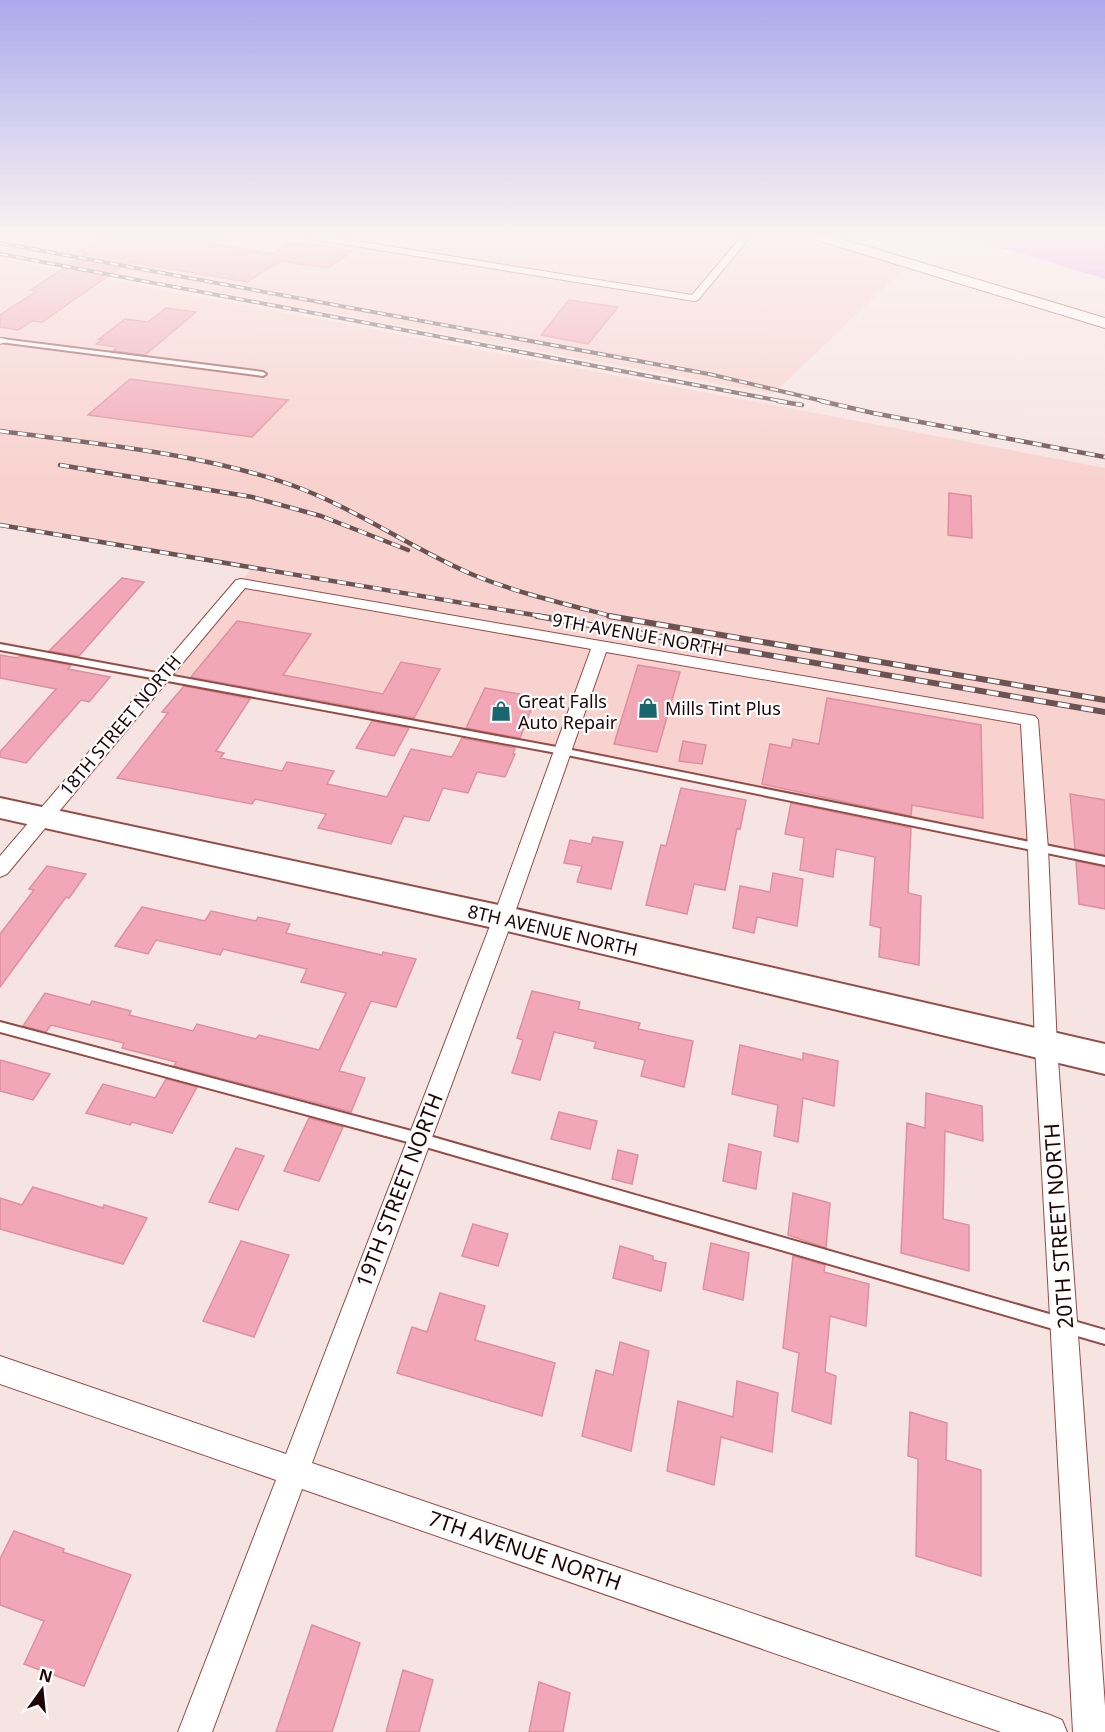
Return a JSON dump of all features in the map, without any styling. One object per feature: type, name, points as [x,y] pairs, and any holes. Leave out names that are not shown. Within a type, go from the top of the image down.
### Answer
[{"type":"main road","points":[[1085,317],[1105,323]]},
{"type":"street","name":"9TH AVENUE NORTH","points":[[241,583],[1029,720]]},
{"type":"street","name":"18TH STREET NORTH","points":[[0,869],[241,583]]},
{"type":"street","name":"19TH STREET NORTH","points":[[195,1732],[503,918],[600,647]]},
{"type":"street","name":"20TH STREET NORTH","points":[[1029,720],[1038,849],[1046,1046],[1090,1732]]},
{"type":"street","name":"8TH AVENUE NORTH","points":[[0,808],[503,918],[1105,1059]]},
{"type":"street","name":"7TH AVENUE NORTH","points":[[0,1370],[1050,1732]]},
{"type":"lane","points":[[1,341],[263,374]]},
{"type":"lane","points":[[0,647],[562,751],[1105,861]]},
{"type":"lane","points":[[0,1027],[418,1139],[1105,1337]]},
{"type":"shaded area","points":[[0,317],[306,317],[1105,468],[1105,861],[562,751],[159,678],[252,568],[0,525]]},
{"type":"shaded area","points":[[353,317],[854,317],[773,394]]},
{"type":"building","points":[[0,317],[50,317],[42,322],[32,321],[18,330],[0,327]]},
{"type":"building","points":[[155,317],[190,317],[145,355],[113,351],[117,347],[96,344],[103,339],[99,339],[125,319],[148,322]]},
{"type":"building","points":[[556,317],[610,317],[588,344],[541,335]]},
{"type":"building","points":[[130,379],[288,400],[252,437],[88,415]]},
{"type":"building","points":[[949,493],[971,496],[972,538],[948,535]]},
{"type":"building","points":[[122,578],[144,582],[79,656],[49,651]]},
{"type":"building","points":[[237,621],[311,634],[283,675],[383,694],[401,662],[440,669],[414,718],[191,677]]},
{"type":"building","points":[[0,655],[71,665],[68,669],[110,677],[89,702],[81,700],[26,763],[0,757],[0,752],[56,689],[0,678]]},
{"type":"building","points":[[638,665],[680,672],[657,752],[614,744]]},
{"type":"building","points":[[184,686],[250,699],[216,751],[224,753],[220,758],[282,771],[287,762],[334,771],[327,784],[387,797],[411,749],[452,757],[462,738],[515,748],[513,754],[515,754],[505,777],[477,772],[468,793],[443,788],[429,821],[404,816],[391,844],[318,828],[326,814],[255,799],[252,804],[117,778],[168,713],[162,712]]},
{"type":"building","points":[[485,688],[536,697],[520,738],[466,728]]},
{"type":"building","points":[[827,698],[981,725],[983,818],[912,805],[911,816],[762,784],[770,744],[791,748],[793,739],[819,744]]},
{"type":"building","points":[[372,721],[409,728],[394,756],[356,748]]},
{"type":"building","points":[[683,741],[706,745],[702,764],[679,761]]},
{"type":"building","points":[[681,788],[746,800],[740,829],[737,828],[725,890],[694,884],[687,914],[646,905],[661,845],[666,846]]},
{"type":"building","points":[[1070,794],[1105,800],[1105,855],[1075,849]]},
{"type":"building","points":[[791,803],[911,828],[908,893],[921,896],[919,965],[879,957],[881,928],[870,925],[875,857],[836,849],[833,877],[800,870],[804,838],[785,834]]},
{"type":"building","points":[[593,837],[623,842],[611,889],[577,882],[582,866],[564,863],[570,840],[591,844]]},
{"type":"building","points":[[1076,861],[1105,867],[1105,909],[1079,904]]},
{"type":"building","points":[[47,866],[86,874],[69,898],[66,897],[0,987],[0,934],[34,890],[29,889]]},
{"type":"building","points":[[773,873],[803,879],[797,926],[757,917],[754,933],[733,928],[740,886],[770,892]]},
{"type":"building","points":[[142,907],[205,921],[211,911],[256,921],[258,917],[290,924],[286,933],[382,955],[383,952],[416,959],[396,1007],[371,1001],[339,1071],[365,1078],[351,1112],[174,1066],[176,1062],[122,1048],[124,1043],[51,1025],[46,1032],[23,1026],[45,993],[90,1005],[92,1001],[131,1011],[129,1015],[193,1031],[197,1024],[256,1039],[259,1035],[319,1050],[346,993],[301,982],[307,969],[223,949],[220,955],[156,940],[148,954],[115,946]]},
{"type":"building","points":[[532,991],[580,1002],[578,1009],[640,1023],[638,1029],[693,1041],[684,1087],[641,1076],[645,1060],[594,1048],[596,1042],[554,1032],[540,1080],[512,1073],[523,1040],[517,1038]]},
{"type":"building","points":[[740,1045],[803,1060],[803,1053],[838,1061],[834,1106],[803,1098],[798,1142],[774,1136],[778,1105],[732,1094]]},
{"type":"building","points":[[0,1060],[50,1074],[33,1100],[0,1091]]},
{"type":"building","points":[[166,1079],[197,1087],[172,1133],[86,1113],[103,1084],[155,1098]]},
{"type":"building","points":[[926,1093],[982,1106],[983,1141],[945,1131],[943,1219],[969,1225],[969,1271],[901,1253],[907,1123],[925,1128]]},
{"type":"building","points":[[559,1112],[597,1121],[590,1149],[551,1139]]},
{"type":"building","points":[[309,1118],[343,1127],[319,1181],[284,1171]]},
{"type":"building","points":[[729,1144],[761,1152],[756,1189],[723,1181]]},
{"type":"building","points":[[236,1148],[264,1156],[238,1210],[209,1202]]},
{"type":"building","points":[[618,1150],[638,1155],[632,1184],[612,1179]]},
{"type":"building","points":[[33,1187],[103,1208],[104,1205],[147,1218],[123,1264],[0,1229],[0,1198],[22,1205]]},
{"type":"building","points":[[793,1193],[830,1203],[826,1248],[788,1235]]},
{"type":"building","points":[[473,1224],[508,1234],[498,1266],[462,1256]]},
{"type":"building","points":[[241,1241],[289,1255],[254,1337],[203,1321]]},
{"type":"building","points":[[711,1243],[749,1253],[743,1300],[703,1289]]},
{"type":"building","points":[[620,1246],[653,1256],[653,1260],[666,1263],[661,1291],[613,1278]]},
{"type":"building","points":[[793,1256],[825,1265],[824,1272],[869,1284],[866,1326],[830,1316],[825,1372],[836,1376],[831,1424],[792,1411],[799,1353],[783,1348]]},
{"type":"building","points":[[440,1293],[485,1306],[475,1340],[555,1363],[542,1416],[397,1373],[412,1327],[427,1332]]},
{"type":"building","points":[[620,1342],[649,1351],[631,1451],[582,1436],[596,1370],[613,1375]]},
{"type":"building","points":[[737,1381],[778,1393],[772,1452],[721,1437],[714,1485],[667,1471],[678,1401],[733,1417]]},
{"type":"building","points":[[910,1412],[947,1423],[946,1460],[981,1470],[981,1576],[916,1556],[918,1459],[908,1456]]},
{"type":"building","points":[[14,1531],[64,1549],[63,1552],[131,1575],[84,1686],[24,1664],[44,1621],[0,1605],[0,1559]]},
{"type":"building","points":[[312,1625],[360,1643],[332,1732],[276,1732]]},
{"type":"building","points":[[403,1670],[433,1680],[419,1732],[386,1732]]},
{"type":"building","points":[[539,1682],[570,1693],[563,1732],[529,1732]]},
{"type":"railway","points":[[334,317],[786,402]]},
{"type":"railway","points":[[400,317],[709,374],[827,402]]},
{"type":"railway","points":[[778,401],[802,405]]},
{"type":"railway","points":[[821,401],[1105,457]]},
{"type":"railway","points":[[0,431],[153,452],[230,467],[267,477],[325,499],[476,576],[528,594],[615,617]]},
{"type":"railway","points":[[60,465],[252,497],[321,516],[408,550]]},
{"type":"railway","points":[[0,525],[546,617]]},
{"type":"railway","points":[[537,616],[1105,712]]},
{"type":"railway","points":[[609,616],[1105,700]]},
{"type":"place","name":"Mills Tint Plus","points":[[648,708]]},
{"type":"place","name":"Great Falls Auto Repair","points":[[501,711]]}]
